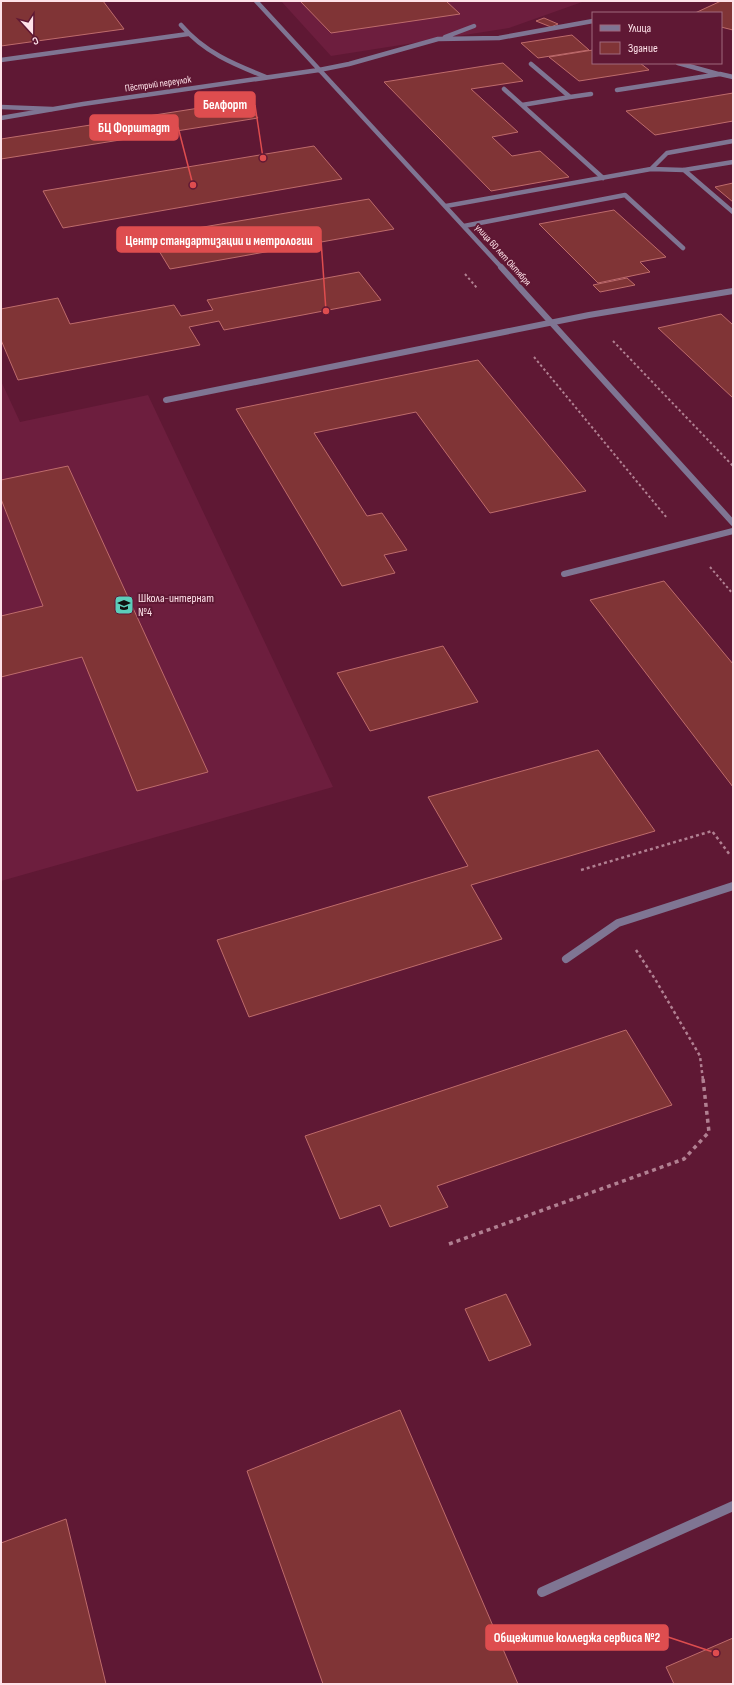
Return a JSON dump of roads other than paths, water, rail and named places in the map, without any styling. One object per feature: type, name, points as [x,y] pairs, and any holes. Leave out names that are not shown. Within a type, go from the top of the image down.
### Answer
[{"type":"street","name":"улица 60 лет Октября","points":[[256,1],[553,323],[733,523]]},
{"type":"street","points":[[438,39],[499,38],[592,21]]},
{"type":"street","points":[[181,25],[202,48],[234,65],[266,77]]},
{"type":"street","points":[[438,39],[474,26]]},
{"type":"street","points":[[1,60],[188,34]]},
{"type":"street","name":"Пёстрый переулок","points":[[1,118],[319,70],[349,64],[438,39]]},
{"type":"street","points":[[531,64],[570,97]]},
{"type":"street","points":[[682,64],[733,77]]},
{"type":"street","points":[[617,90],[720,74]]},
{"type":"street","points":[[504,90],[603,178]]},
{"type":"street","points":[[522,106],[591,94]]},
{"type":"street","points":[[1,107],[53,109]]},
{"type":"street","points":[[651,169],[667,153],[733,141]]},
{"type":"street","points":[[446,206],[651,169],[684,170],[733,162]]},
{"type":"street","points":[[684,170],[733,212]]},
{"type":"street","points":[[464,226],[626,196],[683,248]]},
{"type":"street","points":[[166,400],[589,315],[733,291]]},
{"type":"street","points":[[564,574],[733,531]]},
{"type":"street","points":[[566,959],[618,923],[733,886]]},
{"type":"street","points":[[542,1592],[733,1506]]},
{"type":"place","name":"Белфорт","points":[[263,158]]},
{"type":"place","name":"БЦ Форштадт","points":[[193,185]]},
{"type":"place","name":"Центр стандартизации и метрологии","points":[[326,311]]},
{"type":"place","name":"Школа-интернат №4","points":[[124,605]]},
{"type":"place","name":"Общежитие колледжа сервиса №2","points":[[716,1653]]}]
